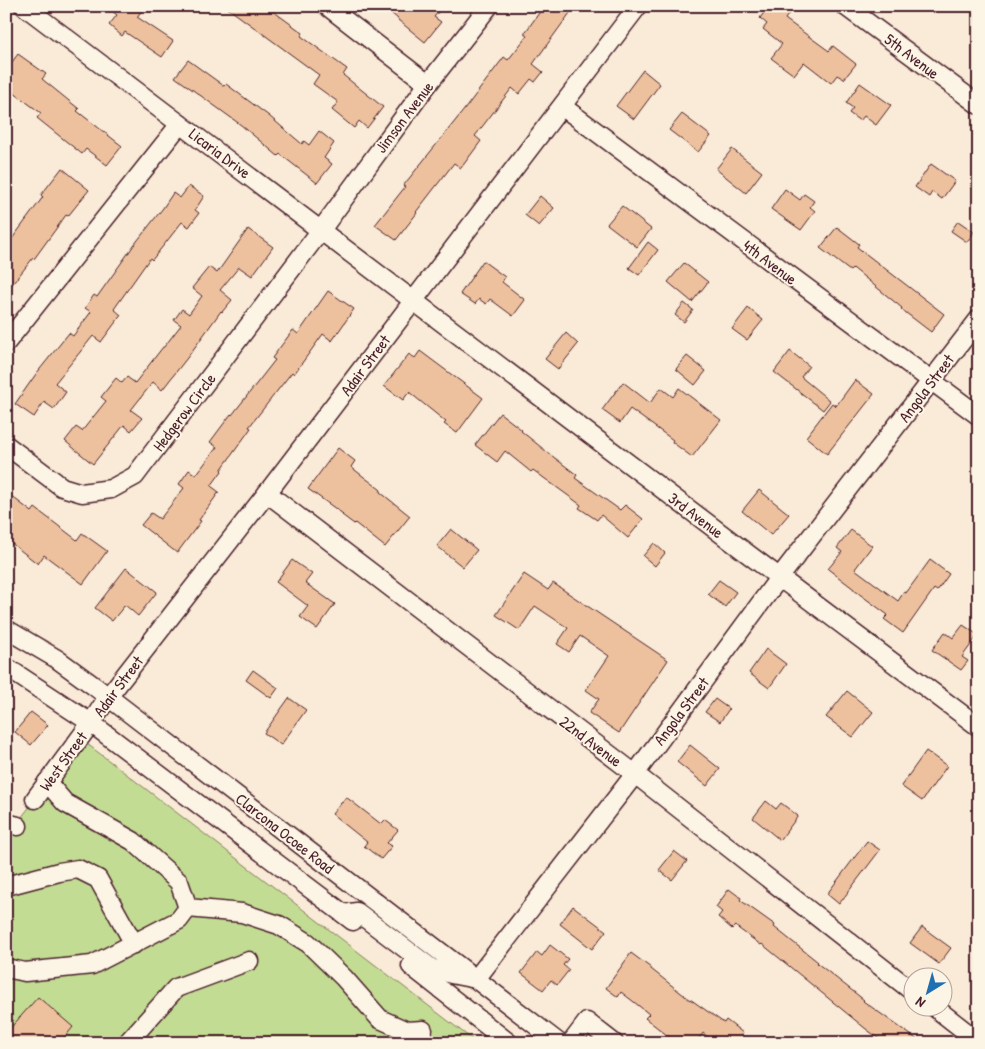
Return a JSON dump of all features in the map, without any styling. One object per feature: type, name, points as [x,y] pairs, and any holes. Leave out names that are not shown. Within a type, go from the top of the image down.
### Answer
[{"type":"street","name":"Licaria Drive","points":[[24,6],[414,302]]},
{"type":"street","points":[[327,6],[428,84]]},
{"type":"street","name":"Jimson Avenue","points":[[321,230],[428,84],[489,6]]},
{"type":"street","name":"Adair Street","points":[[90,722],[414,302],[638,6]]},
{"type":"street","name":"5th Avenue","points":[[845,6],[979,105]]},
{"type":"street","name":"4th Avenue","points":[[562,107],[979,416]]},
{"type":"street","points":[[6,343],[180,124]]},
{"type":"street","name":"Hedgerow Circle","points":[[6,445],[62,487],[82,493],[111,489],[136,476],[321,230]]},
{"type":"street","name":"3rd Avenue","points":[[414,302],[979,727]]},
{"type":"street","name":"Angola Street","points":[[476,979],[634,774],[779,578],[979,319]]},
{"type":"street","name":"22nd Avenue","points":[[267,494],[634,774],[902,983]]},
{"type":"street","name":"Clarcona Ocoee Road","points":[[6,629],[57,659],[108,697],[559,1043]]},
{"type":"street","name":"Clarcona Ocoee Road","points":[[6,667],[90,722],[344,914],[509,1043]]},
{"type":"street","name":"West Street","points":[[35,799],[90,722]]},
{"type":"street","points":[[47,782],[65,803],[133,841],[179,882],[188,908]]},
{"type":"street","points":[[6,886],[78,868],[98,879],[134,944]]},
{"type":"street","points":[[6,968],[25,972],[92,965],[179,920],[188,908]]},
{"type":"street","points":[[188,908],[242,912],[279,925],[308,942],[344,978],[380,1019],[407,1031],[423,1030]]},
{"type":"street","points":[[344,914],[357,912],[431,968],[476,979]]},
{"type":"street","points":[[127,1043],[176,988],[249,961]]},
{"type":"street","points":[[946,1016],[979,1042]]},
{"type":"street","points":[[571,1043],[587,1022],[614,1043]]},
{"type":"green space","points":[[82,740],[477,1043],[6,1043],[6,837]]},
{"type":"building","points":[[106,6],[145,6],[137,17],[173,41],[162,57],[125,32],[122,36],[109,25],[117,15]]},
{"type":"building","points":[[225,6],[266,6],[303,33],[301,36],[347,69],[343,75],[383,107],[367,128],[359,121],[354,128],[332,110],[338,102],[313,84],[319,75]]},
{"type":"building","points":[[383,6],[432,6],[439,11],[434,17],[441,22],[425,42]]},
{"type":"building","points":[[544,6],[575,6],[533,64],[543,72],[535,82],[531,79],[519,94],[512,88],[475,136],[481,141],[461,168],[454,163],[396,240],[375,225],[405,187],[403,186],[504,57],[508,60],[527,36],[524,34]]},
{"type":"building","points":[[769,6],[783,6],[790,12],[785,19],[829,51],[833,46],[856,64],[844,79],[837,75],[831,83],[804,62],[794,75],[771,58],[782,44],[763,29],[767,24],[760,18]]},
{"type":"building","points":[[18,54],[46,74],[42,79],[79,109],[77,111],[122,146],[107,165],[86,149],[82,154],[37,118],[41,113],[6,87],[6,70]]},
{"type":"building","points":[[188,60],[224,86],[226,84],[269,116],[302,144],[304,141],[309,145],[319,131],[334,143],[324,158],[332,164],[317,183],[280,154],[278,156],[241,125],[175,77]]},
{"type":"building","points":[[643,70],[660,84],[634,119],[616,106]]},
{"type":"building","points":[[860,83],[891,105],[876,125],[864,116],[860,121],[849,113],[853,108],[846,103]]},
{"type":"building","points":[[682,114],[711,136],[698,152],[669,130]]},
{"type":"building","points":[[732,149],[762,172],[746,193],[716,169]]},
{"type":"building","points":[[931,164],[955,181],[942,199],[932,192],[929,197],[915,187]]},
{"type":"building","points":[[62,168],[89,190],[68,216],[66,215],[34,259],[6,292],[6,247],[43,197],[41,195]]},
{"type":"building","points":[[189,186],[204,196],[195,210],[199,213],[189,227],[182,222],[152,260],[150,258],[114,309],[121,315],[101,342],[93,336],[55,383],[66,392],[54,409],[44,402],[34,417],[15,404],[69,333],[73,336],[91,312],[85,308],[94,295],[97,297],[173,193],[180,198]]},
{"type":"building","points":[[785,189],[800,200],[804,194],[814,201],[810,207],[815,211],[801,230],[771,209]]},
{"type":"building","points":[[540,196],[554,208],[539,226],[525,215]]},
{"type":"building","points":[[622,206],[651,229],[637,247],[607,224]]},
{"type":"building","points":[[958,221],[974,232],[967,242],[951,231]]},
{"type":"building","points":[[837,227],[859,244],[857,247],[944,314],[931,332],[853,268],[850,271],[820,248]]},
{"type":"building","points":[[248,229],[273,247],[252,276],[239,267],[220,290],[232,300],[221,311],[162,390],[153,382],[131,410],[142,418],[131,431],[124,425],[93,464],[65,441],[76,427],[82,431],[106,401],[101,397],[116,378],[122,383],[127,377],[135,383],[181,325],[174,320],[182,309],[189,314],[202,296],[192,288],[209,267],[217,273]]},
{"type":"building","points":[[648,242],[658,250],[639,275],[629,268]]},
{"type":"building","points":[[483,261],[505,277],[502,282],[525,300],[513,316],[490,299],[486,304],[479,299],[475,304],[460,294]]},
{"type":"building","points":[[684,263],[708,282],[692,302],[668,282]]},
{"type":"building","points":[[328,291],[354,309],[332,341],[323,334],[294,374],[292,372],[249,427],[251,428],[211,486],[219,492],[199,520],[201,521],[177,553],[141,525],[151,513],[160,519],[184,488],[179,484],[189,470],[196,475],[217,447],[210,442],[275,360],[272,358],[293,330],[298,334]]},
{"type":"building","points":[[684,303],[693,310],[684,322],[675,315]]},
{"type":"building","points":[[748,308],[763,320],[747,340],[732,329]]},
{"type":"building","points":[[566,333],[578,344],[558,369],[545,359]]},
{"type":"building","points":[[420,351],[483,398],[457,433],[444,424],[446,422],[409,392],[403,400],[384,386],[409,354],[415,358]]},
{"type":"building","points":[[790,351],[809,366],[801,377],[830,401],[823,410],[774,372]]},
{"type":"building","points":[[687,356],[706,371],[695,385],[676,369]]},
{"type":"building","points":[[855,380],[874,394],[827,454],[806,437],[832,403],[836,406]]},
{"type":"building","points":[[623,382],[650,403],[661,388],[673,397],[679,388],[721,420],[692,457],[672,442],[673,440],[630,409],[620,423],[602,410]]},
{"type":"building","points":[[500,413],[577,475],[575,478],[620,510],[625,505],[643,519],[628,538],[601,515],[597,520],[579,508],[581,505],[533,470],[531,472],[505,451],[497,462],[475,445]]},
{"type":"building","points":[[338,448],[355,461],[351,467],[410,516],[385,547],[308,489]]},
{"type":"building","points":[[759,490],[789,514],[771,535],[742,511]]},
{"type":"building","points":[[6,492],[32,512],[35,508],[77,540],[82,533],[107,551],[83,584],[44,555],[38,564],[6,539]]},
{"type":"building","points":[[451,529],[477,550],[463,567],[437,546]]},
{"type":"building","points":[[851,530],[872,546],[855,569],[898,601],[930,560],[949,574],[937,591],[934,589],[903,633],[884,619],[888,615],[828,569],[842,552],[837,548]]},
{"type":"building","points":[[654,543],[665,553],[655,566],[643,556]]},
{"type":"building","points":[[292,560],[312,574],[305,583],[335,604],[317,629],[300,617],[308,606],[276,582]]},
{"type":"building","points":[[126,568],[157,592],[138,616],[125,605],[112,621],[95,608]]},
{"type":"building","points":[[524,574],[548,590],[553,583],[668,660],[619,733],[589,713],[599,699],[586,690],[609,656],[580,636],[569,652],[557,644],[568,628],[535,606],[519,630],[496,615]]},
{"type":"building","points":[[719,580],[736,592],[725,607],[708,594]]},
{"type":"building","points":[[963,625],[978,635],[962,657],[968,661],[961,670],[932,650],[945,632],[953,638]]},
{"type":"building","points":[[766,649],[786,664],[769,688],[749,673]]},
{"type":"building","points":[[253,670],[278,688],[271,698],[246,680]]},
{"type":"building","points":[[847,691],[873,712],[853,737],[826,717]]},
{"type":"building","points":[[289,698],[306,710],[281,745],[264,733]]},
{"type":"building","points":[[715,699],[729,709],[720,722],[705,712]]},
{"type":"building","points":[[31,712],[48,725],[31,745],[15,732]]},
{"type":"building","points":[[690,745],[720,769],[707,786],[677,762]]},
{"type":"building","points":[[926,751],[947,766],[922,801],[901,786]]},
{"type":"building","points":[[346,797],[381,824],[385,820],[398,830],[387,843],[392,846],[381,859],[364,846],[367,842],[332,814]]},
{"type":"building","points":[[766,801],[776,809],[781,803],[798,816],[780,840],[753,818]]},
{"type":"building","points":[[867,841],[880,850],[839,904],[827,894]]},
{"type":"building","points":[[674,851],[687,861],[672,880],[659,870]]},
{"type":"building","points":[[729,889],[741,898],[740,900],[775,925],[774,927],[863,1001],[922,1043],[885,1043],[762,944],[735,926],[732,929],[718,917],[722,912],[716,907]]},
{"type":"building","points":[[573,906],[606,931],[592,949],[560,924]]},
{"type":"building","points":[[922,927],[951,948],[939,964],[910,943]]},
{"type":"building","points":[[550,945],[568,959],[563,965],[569,970],[557,985],[551,980],[543,990],[521,973],[537,952],[542,956]]},
{"type":"building","points":[[631,953],[690,1000],[724,1023],[726,1020],[743,1033],[736,1043],[716,1043],[703,1033],[696,1043],[677,1043],[645,1018],[649,1014],[634,1002],[621,992],[618,997],[606,988]]},
{"type":"building","points":[[38,997],[73,1027],[60,1043],[6,1043],[6,1033]]}]
